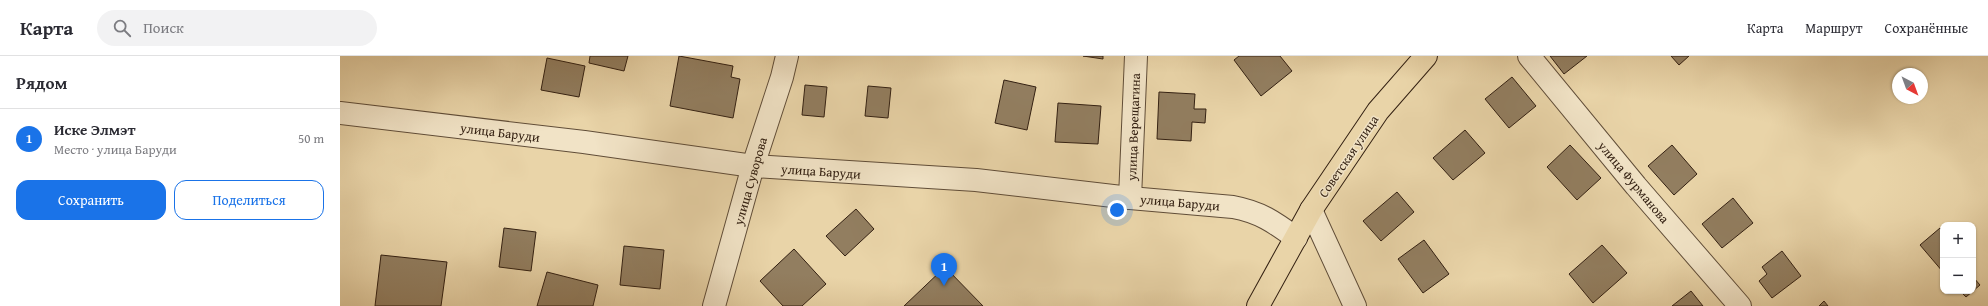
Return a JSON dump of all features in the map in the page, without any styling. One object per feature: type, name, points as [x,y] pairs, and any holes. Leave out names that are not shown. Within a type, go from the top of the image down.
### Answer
[{"type":"main road","name":"Советская улица","points":[[1258,306],[1311,210],[1378,111],[1426,56]]},
{"type":"street","name":"улица Суворова","points":[[714,306],[753,166],[782,77],[787,56]]},
{"type":"street","name":"улица Верещагина","points":[[1130,198],[1136,56]]},
{"type":"street","name":"улица Фурманова","points":[[1530,56],[1636,186],[1740,306]]},
{"type":"street","name":"улица Баруди","points":[[340,114],[584,142],[753,166],[976,180],[1249,210],[1271,219],[1296,238]]},
{"type":"street","points":[[1311,210],[1355,306]]},
{"type":"building","points":[[590,56],[628,56],[624,71],[589,63]]},
{"type":"building","points":[[679,56],[733,66],[731,77],[740,79],[733,118],[670,106]]},
{"type":"building","points":[[1083,56],[1103,56],[1103,59]]},
{"type":"building","points":[[1239,56],[1280,56],[1292,71],[1261,96],[1234,60]]},
{"type":"building","points":[[1550,56],[1587,56],[1564,74]]},
{"type":"building","points":[[1671,56],[1689,56],[1679,65]]},
{"type":"building","points":[[547,58],[585,66],[579,97],[541,90]]},
{"type":"building","points":[[1512,77],[1536,106],[1509,128],[1485,99]]},
{"type":"building","points":[[1004,80],[1036,87],[1027,130],[995,123]]},
{"type":"building","points":[[805,85],[827,87],[824,117],[802,115]]},
{"type":"building","points":[[868,86],[891,88],[888,118],[865,116]]},
{"type":"building","points":[[1159,92],[1195,94],[1194,109],[1206,109],[1205,123],[1192,122],[1191,141],[1157,139]]},
{"type":"building","points":[[1058,103],[1101,106],[1098,144],[1055,142]]},
{"type":"building","points":[[1465,130],[1485,153],[1453,180],[1433,158]]},
{"type":"building","points":[[1570,145],[1601,178],[1577,200],[1547,167]]},
{"type":"building","points":[[1672,145],[1697,174],[1674,195],[1648,166]]},
{"type":"building","points":[[1397,192],[1414,212],[1381,241],[1363,221]]},
{"type":"building","points":[[1733,198],[1753,223],[1722,248],[1702,224]]},
{"type":"building","points":[[856,209],[874,229],[845,256],[826,236]]},
{"type":"building","points":[[504,228],[536,232],[531,271],[499,267]]},
{"type":"building","points":[[1940,228],[1940,268],[1920,245]]},
{"type":"building","points":[[1424,240],[1449,274],[1423,293],[1398,259]]},
{"type":"building","points":[[1602,245],[1627,273],[1593,303],[1569,274]]},
{"type":"building","points":[[624,246],[664,250],[660,289],[620,285]]},
{"type":"building","points":[[794,249],[826,284],[802,306],[783,306],[760,281]]},
{"type":"building","points":[[1782,251],[1801,276],[1772,298],[1759,281],[1767,274],[1762,267]]},
{"type":"building","points":[[381,255],[447,262],[441,306],[375,306]]},
{"type":"building","points":[[945,267],[983,306],[904,306]]},
{"type":"building","points":[[547,272],[598,285],[593,306],[537,306]]},
{"type":"building","points":[[1976,280],[1980,285],[1976,288]]},
{"type":"building","points":[[1691,291],[1703,306],[1672,306]]},
{"type":"building","points":[[1824,301],[1828,306],[1819,306]]},
{"type":"place","name":"Иске Элмэт","points":[[944,286]]}]
